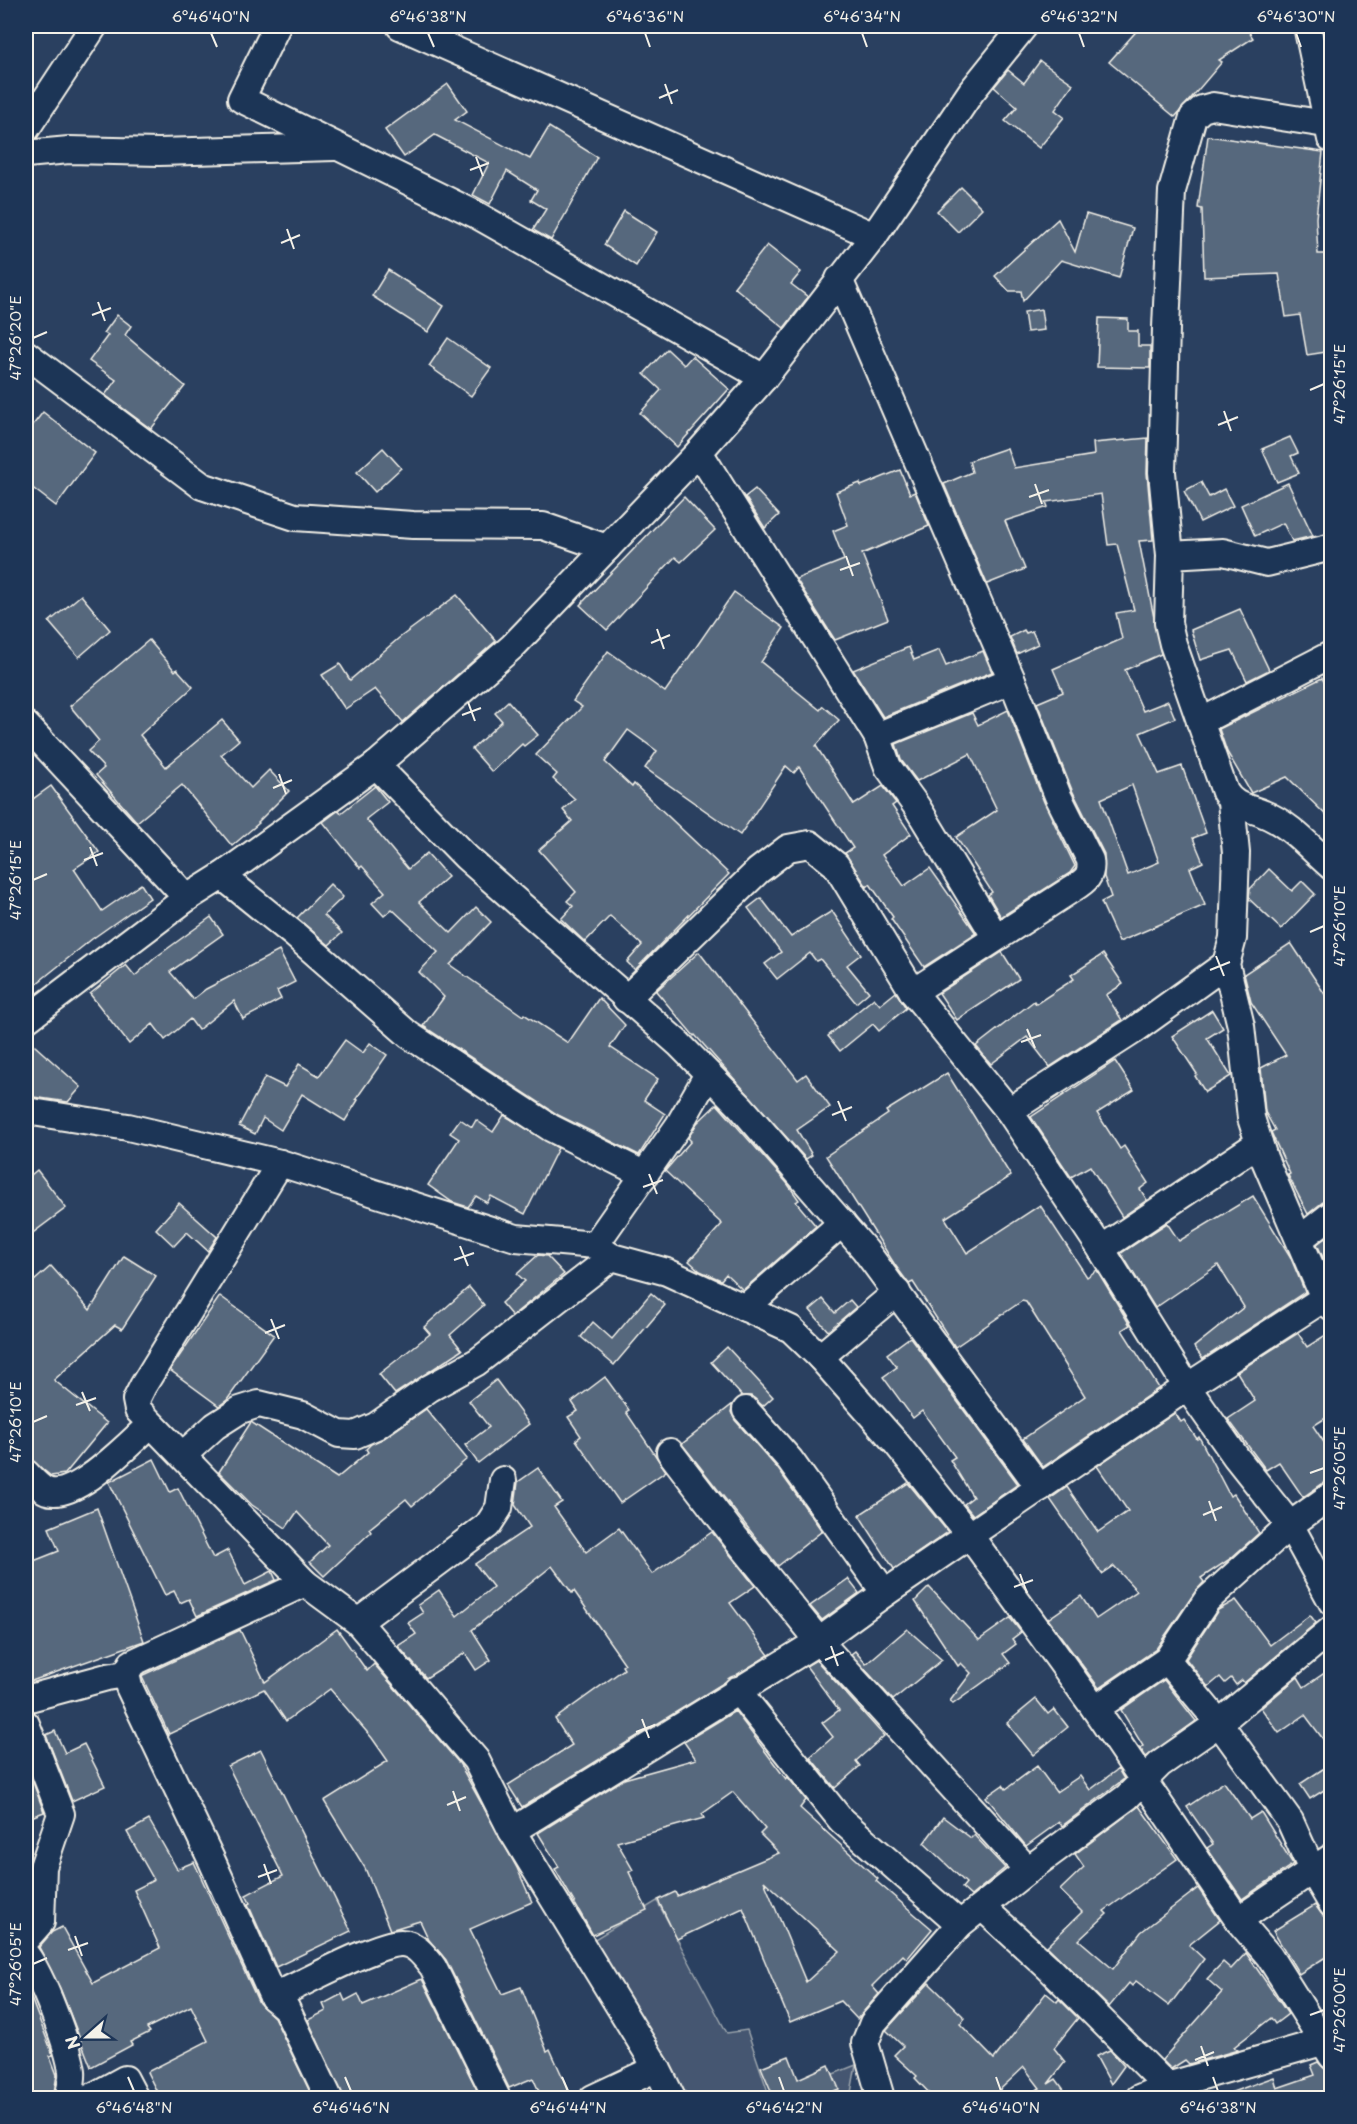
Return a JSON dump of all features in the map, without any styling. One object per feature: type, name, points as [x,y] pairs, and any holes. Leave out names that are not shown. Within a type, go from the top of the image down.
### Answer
[{"type":"street","points":[[26,129],[94,26]]},
{"type":"street","points":[[277,26],[241,99],[341,146],[475,214],[764,378]]},
{"type":"street","points":[[400,26],[874,236]]},
{"type":"street","points":[[26,1020],[187,898],[222,876],[376,765],[513,646],[699,452],[764,378],[874,236],[971,92],[1024,26]]},
{"type":"street","points":[[512,1831],[819,1641],[885,1593],[1187,1387],[1329,1300],[1259,1143],[1248,1099],[1241,1026],[1226,964],[1233,938],[1236,863],[1231,802],[1224,792],[1173,644],[1168,623],[1170,555],[1162,472],[1172,191],[1193,117],[1202,109],[1213,106],[1330,131],[1307,26]]},
{"type":"street","points":[[26,154],[69,150],[159,152],[341,146]]},
{"type":"street","points":[[839,279],[1012,680],[1058,796],[1090,860],[1092,870],[1088,878],[1069,891],[995,936],[913,992]]},
{"type":"street","points":[[26,354],[202,486],[295,517],[412,525],[543,526],[608,548]]},
{"type":"street","points":[[699,452],[877,736],[888,767],[917,807],[995,936]]},
{"type":"street","points":[[1170,555],[1223,552],[1267,563],[1330,552]]},
{"type":"street","points":[[1200,722],[1332,654]]},
{"type":"street","points":[[877,736],[1012,680]]},
{"type":"street","points":[[26,725],[187,898]]},
{"type":"street","points":[[376,765],[466,857],[679,1044],[708,1074],[842,1223],[897,1292],[1040,1488]]},
{"type":"street","points":[[1231,802],[1266,814],[1285,825],[1332,867]]},
{"type":"street","points":[[626,999],[758,871],[788,848],[810,844],[836,865],[913,992],[1010,1111],[1101,1249],[1187,1387],[1236,1457],[1290,1525],[1332,1602]]},
{"type":"street","points":[[222,876],[296,935],[409,1035],[551,1128],[645,1175]]},
{"type":"street","points":[[1010,1111],[1133,1031],[1226,964]]},
{"type":"street","points":[[183,1455],[215,1426],[240,1410],[259,1404],[303,1415],[339,1434],[355,1435],[376,1426],[430,1388],[477,1362],[604,1251],[645,1175],[679,1125],[708,1074]]},
{"type":"street","points":[[26,1111],[128,1127],[280,1163],[516,1238],[604,1251],[667,1272],[791,1329],[820,1357],[896,1443],[970,1536],[1095,1709],[1239,1920],[1269,1956],[1327,2049],[1169,2092],[1138,2098]]},
{"type":"street","points":[[1101,1249],[1259,1143]]},
{"type":"street","points":[[280,1163],[143,1386],[136,1400],[138,1410],[304,1583],[358,1622],[476,1760],[512,1831],[657,2068],[672,2098]]},
{"type":"street","points":[[1300,1239],[1332,1214]]},
{"type":"street","points":[[745,1308],[842,1223]]},
{"type":"street","points":[[820,1357],[897,1292]]},
{"type":"street","points":[[746,1410],[790,1461],[885,1593]]},
{"type":"street","points":[[26,1473],[46,1491],[65,1492],[88,1479],[150,1425]]},
{"type":"street","points":[[670,1452],[735,1538],[819,1641],[1028,1870]]},
{"type":"street","points":[[358,1622],[488,1525],[499,1508],[503,1480]]},
{"type":"street","points":[[1095,1709],[1167,1660],[1207,1600],[1290,1525],[1332,1495]]},
{"type":"street","points":[[304,1583],[132,1664],[126,1674],[129,1687],[212,1861],[273,1997],[286,2008],[329,2098]]},
{"type":"street","points":[[881,2098],[866,2043],[873,2023],[960,1924],[1143,1782],[1160,1764],[1219,1723],[1332,1629]]},
{"type":"street","points":[[1167,1660],[1219,1723],[1322,1864],[1332,1904]]},
{"type":"street","points":[[26,1939],[41,1922],[43,1867],[61,1814],[26,1724],[26,1699],[126,1674]]},
{"type":"street","points":[[737,1690],[841,1820],[960,1924]]},
{"type":"street","points":[[1239,1920],[1322,1864]]},
{"type":"street","points":[[982,1907],[1049,1968],[1169,2092]]},
{"type":"street","points":[[273,1997],[374,1950],[402,1942],[420,1950],[433,1967],[497,2098]]},
{"type":"street","points":[[26,1955],[38,1971],[69,2060],[72,2083],[68,2098]]},
{"type":"street","points":[[593,2098],[657,2068]]},
{"type":"street","points":[[90,2098],[125,2079],[135,2098]]},
{"type":"shaded area","points":[[657,1901],[727,2033],[747,2030],[770,2098],[679,2098],[593,1940]]},
{"type":"shaded area","points":[[856,2065],[850,2098],[773,2098]]},
{"type":"building","points":[[1141,26],[1245,26],[1253,38],[1219,60],[1222,62],[1175,117],[1109,62]]},
{"type":"building","points":[[1040,61],[1073,84],[1055,110],[1064,117],[1039,148],[1005,121],[1017,107],[994,87],[1008,70],[1024,83]]},
{"type":"building","points":[[448,84],[467,111],[455,120],[530,159],[549,127],[597,157],[551,240],[533,230],[546,209],[531,200],[537,190],[507,171],[490,204],[473,195],[489,163],[435,135],[404,157],[385,130]]},
{"type":"building","points":[[1208,136],[1323,152],[1316,218],[1318,254],[1332,254],[1332,351],[1307,355],[1300,315],[1286,317],[1279,274],[1204,277],[1202,209],[1198,208]]},
{"type":"building","points":[[961,187],[982,208],[958,232],[937,211]]},
{"type":"building","points":[[624,211],[657,232],[636,266],[604,245]]},
{"type":"building","points":[[1086,214],[1133,228],[1119,278],[1061,260],[1023,301],[1021,291],[1009,291],[995,276],[1058,219],[1075,252]]},
{"type":"building","points":[[767,245],[801,272],[791,284],[808,297],[784,328],[734,287]]},
{"type":"building","points":[[388,270],[444,306],[428,332],[372,296]]},
{"type":"building","points":[[1041,309],[1044,330],[1027,332],[1024,312]]},
{"type":"building","points":[[117,315],[131,326],[125,335],[185,386],[151,429],[105,395],[116,380],[89,361],[108,335],[104,333]]},
{"type":"building","points":[[1099,318],[1128,319],[1128,331],[1138,331],[1138,346],[1150,346],[1150,368],[1097,367]]},
{"type":"building","points":[[448,338],[491,368],[471,396],[429,366]]},
{"type":"building","points":[[667,349],[684,365],[692,356],[729,389],[677,447],[640,413],[661,390],[644,374]]},
{"type":"building","points":[[43,412],[95,453],[56,506],[26,483],[26,434]]},
{"type":"building","points":[[1290,437],[1298,453],[1291,456],[1299,473],[1277,482],[1262,449]]},
{"type":"building","points":[[1148,438],[1147,473],[1153,540],[1139,541],[1161,654],[1125,670],[1143,711],[1168,701],[1175,718],[1140,733],[1159,774],[1182,766],[1206,833],[1193,838],[1203,862],[1190,868],[1205,905],[1119,942],[1101,902],[1111,897],[1104,877],[1104,854],[1072,790],[1037,703],[1063,692],[1053,669],[1122,639],[1116,613],[1134,610],[1117,544],[1108,545],[1101,494],[1046,502],[1048,507],[1005,521],[1025,569],[987,584],[944,484],[972,472],[969,461],[1007,448],[1014,468],[1094,455],[1093,443]],"holes":[[[1132,785],[1159,862],[1128,875],[1101,799]]]},
{"type":"building","points":[[383,448],[401,468],[375,492],[357,472]]},
{"type":"building","points":[[900,470],[910,494],[915,492],[929,526],[862,554],[888,619],[835,640],[796,579],[844,560],[833,531],[848,525],[836,492],[860,483],[861,486]]},
{"type":"building","points":[[1201,482],[1209,497],[1224,489],[1233,506],[1200,522],[1184,491]]},
{"type":"building","points":[[1288,483],[1313,536],[1292,541],[1283,523],[1255,536],[1241,505]]},
{"type":"building","points":[[755,489],[779,515],[765,528],[745,497]]},
{"type":"building","points":[[684,497],[715,530],[681,562],[675,557],[607,630],[580,605]]},
{"type":"building","points":[[734,592],[784,628],[761,662],[820,710],[823,706],[839,720],[816,746],[854,805],[883,786],[896,803],[892,806],[911,834],[882,855],[904,886],[930,868],[976,933],[924,967],[891,919],[893,917],[870,884],[867,887],[845,853],[853,848],[799,767],[794,773],[786,766],[740,835],[645,768],[657,751],[628,730],[605,762],[632,787],[634,784],[729,874],[635,970],[627,962],[642,945],[610,916],[585,942],[561,919],[573,906],[567,901],[576,892],[539,850],[572,821],[563,810],[575,799],[553,779],[557,774],[536,755],[582,707],[573,701],[608,651],[665,692]]},
{"type":"building","points":[[81,595],[110,630],[79,657],[49,622]]},
{"type":"building","points":[[457,595],[496,641],[403,722],[375,689],[345,709],[322,675],[340,664],[350,680],[399,638]]},
{"type":"building","points":[[1240,609],[1269,670],[1247,681],[1232,650],[1200,660],[1191,630]]},
{"type":"building","points":[[1024,630],[1026,633],[1032,631],[1038,644],[1017,654],[1010,637]]},
{"type":"building","points":[[149,640],[175,671],[177,669],[193,687],[140,735],[166,767],[222,720],[239,740],[221,755],[251,788],[269,770],[289,791],[259,823],[232,846],[182,785],[137,822],[96,775],[104,768],[88,751],[99,741],[70,706]]},
{"type":"building","points":[[909,647],[914,660],[939,650],[946,666],[983,651],[992,672],[883,717],[853,670]]},
{"type":"building","points":[[1322,678],[1332,696],[1332,821],[1287,777],[1251,793],[1227,752],[1219,729]]},
{"type":"building","points":[[508,701],[538,735],[524,746],[522,744],[492,772],[472,749],[502,721],[495,713]]},
{"type":"building","points":[[1008,710],[1044,802],[1075,866],[1070,873],[1001,917],[988,895],[992,892],[956,837],[997,810],[970,754],[917,781],[901,760],[896,744],[972,713],[978,725]]},
{"type":"building","points":[[51,786],[99,852],[74,869],[102,911],[141,884],[150,898],[92,939],[26,992],[26,804]]},
{"type":"building","points":[[375,786],[388,802],[366,819],[408,869],[427,853],[448,877],[419,902],[451,933],[476,907],[491,922],[450,965],[523,1016],[524,1014],[568,1043],[599,998],[625,1025],[610,1047],[658,1079],[644,1100],[665,1114],[639,1155],[558,1115],[423,1026],[444,997],[419,972],[438,952],[392,909],[384,916],[372,903],[385,892],[362,866],[360,868],[323,822],[339,810],[341,813]]},
{"type":"building","points":[[1269,869],[1292,891],[1302,881],[1315,894],[1281,929],[1249,899],[1250,889]]},
{"type":"building","points":[[330,884],[343,897],[324,915],[342,933],[329,945],[297,918]]},
{"type":"building","points":[[761,898],[791,937],[832,911],[861,954],[847,965],[869,992],[856,1003],[820,959],[816,961],[810,953],[777,979],[765,964],[781,952],[748,908]]},
{"type":"building","points":[[211,917],[223,934],[170,972],[193,999],[206,989],[279,951],[295,982],[277,991],[281,999],[243,1019],[234,1001],[198,1030],[190,1019],[165,1040],[153,1024],[129,1044],[90,994],[126,965],[135,976],[156,957]]},
{"type":"building","points":[[1291,943],[1332,1005],[1332,1199],[1323,1202],[1308,1214],[1288,1175],[1290,1174],[1271,1132],[1275,1130],[1265,1112],[1261,1068],[1286,1055],[1251,1002],[1244,974]]},
{"type":"building","points":[[699,952],[798,1080],[806,1074],[830,1107],[797,1130],[812,1155],[806,1159],[656,991]]},
{"type":"building","points":[[1002,952],[1019,979],[957,1020],[939,993]]},
{"type":"building","points":[[1103,954],[1123,984],[1106,995],[1122,1020],[1050,1067],[1027,1037],[991,1064],[976,1046],[1034,1001],[1036,1004],[1074,979],[1071,975]]},
{"type":"building","points":[[896,992],[906,1008],[879,1031],[873,1024],[840,1051],[828,1036],[874,998],[880,1005]]},
{"type":"building","points":[[1212,1010],[1223,1028],[1207,1038],[1231,1076],[1205,1092],[1195,1076],[1197,1074],[1172,1036]]},
{"type":"building","points":[[26,1038],[81,1087],[68,1102],[26,1096]]},
{"type":"building","points":[[345,1040],[363,1053],[370,1043],[387,1055],[356,1099],[358,1100],[345,1121],[302,1094],[281,1130],[263,1118],[255,1134],[239,1126],[265,1077],[285,1087],[299,1064],[319,1076]]},
{"type":"building","points":[[1115,1061],[1134,1090],[1097,1113],[1120,1149],[1124,1146],[1148,1183],[1140,1189],[1147,1200],[1122,1217],[1090,1166],[1071,1177],[1031,1117]]},
{"type":"building","points":[[947,1073],[1011,1176],[945,1218],[967,1253],[1040,1205],[1087,1277],[1097,1270],[1130,1325],[1122,1330],[1159,1388],[1043,1467],[1023,1439],[1085,1396],[1026,1302],[1022,1301],[955,1347],[913,1282],[909,1284],[895,1265],[826,1156],[888,1114],[886,1111]]},
{"type":"building","points":[[717,1104],[787,1183],[799,1200],[796,1202],[816,1226],[743,1290],[726,1274],[721,1280],[700,1271],[689,1261],[722,1224],[665,1171],[691,1141],[688,1138],[697,1123]]},
{"type":"building","points":[[504,1115],[558,1148],[525,1214],[491,1196],[487,1203],[476,1196],[468,1207],[452,1202],[428,1185],[459,1139],[450,1133],[460,1119],[472,1127],[476,1120],[493,1132]]},
{"type":"building","points":[[37,1170],[66,1208],[26,1238],[26,1179]]},
{"type":"building","points":[[1253,1196],[1290,1256],[1305,1292],[1203,1359],[1194,1347],[1244,1307],[1218,1265],[1155,1308],[1121,1253],[1167,1223],[1179,1241]]},
{"type":"building","points":[[179,1203],[217,1237],[208,1251],[187,1232],[174,1246],[156,1229]]},
{"type":"building","points":[[1332,1233],[1332,1277],[1317,1244]]},
{"type":"building","points":[[538,1255],[547,1256],[564,1274],[512,1316],[501,1303],[525,1281],[517,1274]]},
{"type":"building","points":[[124,1256],[156,1276],[122,1329],[115,1325],[54,1380],[107,1423],[65,1474],[51,1476],[26,1456],[26,1288],[51,1266],[90,1310]]},
{"type":"building","points":[[469,1287],[484,1305],[450,1335],[462,1350],[395,1394],[379,1374],[430,1334],[424,1327]]},
{"type":"building","points":[[651,1293],[665,1305],[614,1365],[581,1337],[593,1322],[612,1339]]},
{"type":"building","points":[[220,1296],[274,1335],[227,1400],[219,1406],[170,1370]]},
{"type":"building","points":[[823,1299],[835,1313],[850,1300],[856,1307],[828,1331],[810,1310]]},
{"type":"building","points":[[1332,1331],[1332,1414],[1313,1426],[1332,1454],[1332,1477],[1303,1497],[1279,1462],[1266,1470],[1228,1419],[1255,1401],[1237,1372],[1298,1333],[1307,1347]]},
{"type":"building","points":[[910,1337],[1018,1484],[973,1515],[964,1504],[973,1497],[950,1460],[955,1457],[922,1411],[913,1418],[883,1377],[897,1367],[887,1354]]},
{"type":"building","points":[[727,1347],[773,1397],[763,1406],[751,1396],[742,1396],[711,1362]]},
{"type":"building","points":[[605,1377],[629,1410],[626,1412],[666,1471],[620,1503],[576,1440],[581,1436],[568,1417],[578,1411],[572,1402]]},
{"type":"building","points":[[496,1380],[529,1424],[478,1463],[465,1445],[489,1427],[469,1401]]},
{"type":"building","points":[[733,1404],[731,1412],[735,1420],[778,1469],[822,1531],[778,1566],[682,1444]]},
{"type":"building","points":[[426,1409],[467,1459],[412,1506],[406,1499],[369,1529],[371,1532],[324,1576],[310,1562],[328,1545],[297,1512],[286,1528],[252,1505],[219,1472],[251,1422],[337,1478],[368,1452],[366,1449],[371,1444],[384,1438]]},
{"type":"building","points":[[1175,1413],[1181,1422],[1184,1420],[1197,1439],[1199,1437],[1230,1496],[1234,1494],[1259,1533],[1230,1559],[1201,1578],[1204,1582],[1156,1649],[1099,1688],[1048,1619],[1081,1596],[1096,1619],[1137,1591],[1114,1566],[1102,1574],[1050,1499],[1067,1487],[1098,1532],[1128,1511],[1097,1466]]},
{"type":"building","points":[[154,1459],[170,1492],[178,1488],[213,1558],[228,1550],[245,1585],[272,1571],[276,1580],[197,1616],[189,1599],[180,1603],[174,1591],[165,1595],[109,1482]]},
{"type":"building","points":[[538,1468],[562,1502],[554,1507],[586,1552],[619,1528],[652,1574],[712,1532],[755,1586],[730,1603],[769,1655],[522,1807],[508,1785],[572,1745],[555,1719],[624,1669],[622,1666],[625,1664],[574,1591],[572,1593],[552,1566],[472,1630],[491,1660],[476,1670],[465,1653],[426,1678],[398,1646],[416,1634],[408,1623],[423,1613],[418,1605],[439,1590],[457,1616],[493,1587],[475,1564],[530,1527],[515,1505],[518,1482]]},
{"type":"building","points":[[908,1483],[948,1532],[894,1569],[859,1515]]},
{"type":"building","points":[[97,1508],[144,1641],[26,1683],[26,1564],[59,1551],[49,1528]]},
{"type":"building","points":[[848,1579],[859,1593],[822,1620],[810,1606]]},
{"type":"building","points":[[929,1587],[979,1640],[1010,1618],[1021,1632],[1012,1639],[1016,1644],[1003,1654],[1010,1663],[953,1704],[950,1701],[971,1673],[961,1663],[958,1666],[915,1601]]},
{"type":"building","points":[[1236,1600],[1270,1645],[1310,1615],[1316,1623],[1244,1683],[1242,1680],[1236,1685],[1231,1678],[1225,1683],[1220,1677],[1208,1687],[1186,1659],[1218,1610]]},
{"type":"building","points":[[337,1629],[367,1671],[374,1664],[459,1763],[517,1868],[532,1902],[470,1929],[502,1994],[521,1987],[547,2051],[550,2049],[572,2098],[542,2098],[533,2078],[509,2088],[446,1960],[429,1940],[420,1921],[390,1930],[365,1868],[324,1801],[388,1761],[372,1738],[330,1689],[286,1721],[264,1689],[169,1734],[142,1677],[240,1630],[265,1682]]},
{"type":"building","points":[[907,1629],[942,1660],[893,1700],[851,1654],[855,1651],[866,1664]]},
{"type":"building","points":[[816,1660],[884,1736],[856,1761],[860,1766],[835,1788],[810,1757],[833,1737],[822,1723],[839,1710],[806,1666]]},
{"type":"building","points":[[1332,1668],[1332,1751],[1305,1715],[1279,1733],[1261,1708],[1298,1677],[1304,1687]]},
{"type":"building","points":[[1164,1680],[1196,1721],[1146,1757],[1140,1748],[1143,1746],[1121,1710]]},
{"type":"building","points":[[1036,1699],[1048,1714],[1054,1709],[1068,1727],[1033,1755],[1007,1723]]},
{"type":"building","points":[[735,1711],[786,1779],[788,1777],[806,1800],[800,1808],[878,1879],[876,1881],[932,1929],[907,1959],[903,1955],[872,1986],[879,1994],[857,2019],[840,2001],[790,2022],[743,1908],[677,1939],[658,1900],[675,1892],[677,1896],[779,1853],[760,1834],[765,1829],[733,1792],[702,1814],[704,1818],[617,1842],[633,1870],[629,1872],[647,1910],[593,1935],[555,1869],[559,1867],[538,1833],[624,1779],[696,1759],[684,1742]],"holes":[[[764,1881],[840,1951],[806,1982]]]},
{"type":"building","points":[[55,1731],[65,1753],[84,1744],[105,1786],[72,1801],[46,1735]]},
{"type":"building","points":[[261,1750],[351,1931],[276,1967],[246,1895],[283,1876],[228,1766]]},
{"type":"building","points":[[1332,1763],[1332,1785],[1310,1799],[1300,1784]]},
{"type":"building","points":[[1037,1766],[1056,1792],[1080,1776],[1090,1790],[1118,1769],[1124,1779],[1062,1826],[1059,1822],[1026,1846],[986,1797],[1003,1785],[1006,1789]]},
{"type":"building","points":[[31,1777],[44,1812],[26,1819],[26,1779]]},
{"type":"building","points":[[1224,1782],[1250,1819],[1261,1812],[1293,1864],[1242,1899],[1207,1848],[1213,1844],[1187,1807]]},
{"type":"building","points":[[1139,1806],[1177,1859],[1104,1911],[1107,1914],[1079,1940],[1113,1969],[1141,1932],[1198,1888],[1220,1920],[1189,1945],[1204,1959],[1169,2006],[1136,1981],[1132,1986],[1129,1983],[1109,2007],[1047,1946],[1082,1912],[1060,1890],[1084,1867],[1075,1854]]},
{"type":"building","points":[[943,1817],[971,1838],[974,1835],[1005,1868],[971,1896],[962,1888],[966,1883],[924,1843]]},
{"type":"building","points":[[149,1820],[177,1869],[194,1862],[259,2003],[274,2017],[313,2098],[160,2098],[147,2072],[208,2041],[191,2006],[147,2028],[150,2032],[130,2042],[132,2045],[91,2067],[60,1988],[39,1947],[52,1932],[62,1927],[93,1983],[160,1948],[134,1890],[154,1880],[127,1832]]},
{"type":"building","points":[[1315,1905],[1324,1917],[1332,1919],[1332,1953],[1299,1974],[1273,1931]]},
{"type":"building","points":[[1246,1953],[1288,2014],[1275,2024],[1271,2018],[1234,2047],[1238,2050],[1189,2064],[1185,2060],[1171,2069],[1162,2060],[1222,1992],[1207,1979],[1223,1962],[1231,1969]]},
{"type":"building","points":[[422,1979],[481,2098],[344,2098],[308,2020],[326,2011],[323,2004],[342,1994],[345,2001],[358,1994],[363,2005]]},
{"type":"building","points":[[929,1983],[965,2018],[960,2024],[994,2059],[1046,1993],[1057,2002],[1059,1999],[1078,2018],[1054,2048],[1065,2062],[1048,2084],[1056,2079],[1070,2098],[1022,2098],[1040,2088],[1024,2067],[991,2098],[934,2098],[915,2078],[917,2076],[894,2055],[903,2046],[886,2030]]},
{"type":"building","points":[[27,1988],[53,2055],[50,2056],[57,2075],[53,2098],[26,2098]]},
{"type":"building","points":[[1110,2050],[1124,2066],[1111,2084],[1096,2056]]},
{"type":"building","points":[[789,2056],[798,2079],[829,2065],[839,2089],[815,2098],[774,2098],[761,2067]]},
{"type":"building","points":[[1318,2062],[1325,2069],[1332,2071],[1332,2098],[1221,2098],[1221,2096],[1274,2077],[1277,2088],[1315,2075],[1311,2065]]}]
